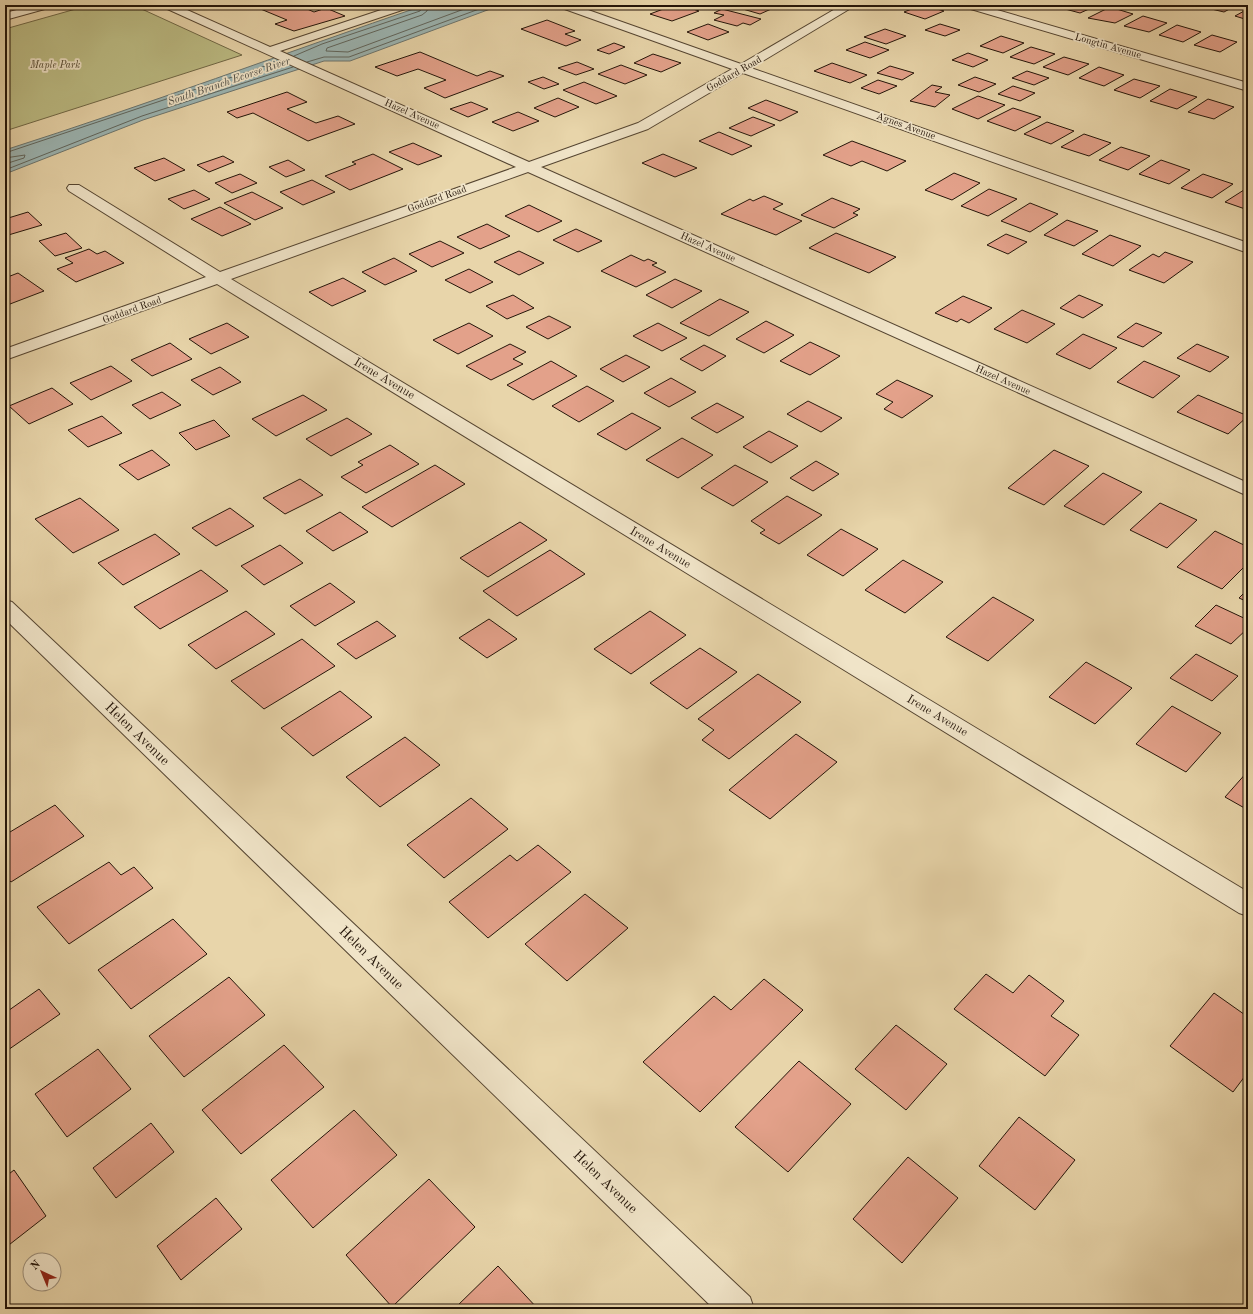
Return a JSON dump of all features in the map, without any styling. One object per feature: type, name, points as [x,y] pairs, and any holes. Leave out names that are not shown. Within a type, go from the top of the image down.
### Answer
[{"type":"street","points":[[5,17],[48,5]]},
{"type":"street","name":"Hazel Avenue","points":[[167,5],[1248,490]]},
{"type":"street","points":[[270,51],[407,5]]},
{"type":"street","name":"Agnes Avenue","points":[[563,5],[1248,248]]},
{"type":"street","name":"Goddard Road","points":[[5,355],[528,166],[643,126],[850,5]]},
{"type":"street","name":"Longtin Avenue","points":[[968,5],[1248,87]]},
{"type":"street","points":[[1242,5],[1248,6]]},
{"type":"street","name":"Irene Avenue","points":[[74,188],[252,299],[1248,905]]},
{"type":"street","name":"Helen Avenue","points":[[5,607],[738,1309]]},
{"type":"green space","name":"Maple Park","points":[[90,5],[133,5],[242,55],[5,131],[5,29]]},
{"type":"water","name":"South Branch Ecorse River","points":[[425,5],[501,5],[350,61],[324,61],[143,120],[5,174],[5,150],[163,97]]},
{"type":"building","points":[[251,5],[298,5],[314,12],[326,8],[345,16],[294,31],[275,24],[287,20]]},
{"type":"building","points":[[674,5],[681,5],[699,11],[672,21],[650,14]]},
{"type":"building","points":[[729,5],[774,5],[778,6],[760,14]]},
{"type":"building","points":[[922,5],[944,11],[925,19],[904,12]]},
{"type":"building","points":[[1098,5],[1080,13],[1054,6]]},
{"type":"building","points":[[1206,5],[1235,6],[1224,12],[1203,7]]},
{"type":"building","points":[[1110,7],[1133,14],[1115,23],[1088,18]]},
{"type":"building","points":[[722,9],[761,19],[750,25],[743,23],[737,26],[714,20],[724,15],[714,13]]},
{"type":"building","points":[[1248,10],[1248,20],[1235,16]]},
{"type":"building","points":[[1143,16],[1167,23],[1149,32],[1124,26]]},
{"type":"building","points":[[547,20],[575,31],[565,34],[581,40],[566,46],[521,29]]},
{"type":"building","points":[[708,24],[729,32],[708,40],[687,32]]},
{"type":"building","points":[[940,24],[960,30],[945,36],[925,30]]},
{"type":"building","points":[[1177,25],[1201,32],[1183,42],[1159,35]]},
{"type":"building","points":[[885,29],[906,36],[886,44],[864,37]]},
{"type":"building","points":[[1212,35],[1237,42],[1220,52],[1194,45]]},
{"type":"building","points":[[1001,36],[1024,43],[1003,53],[980,46]]},
{"type":"building","points":[[865,42],[889,50],[870,58],[846,50]]},
{"type":"building","points":[[614,43],[625,47],[609,54],[597,50]]},
{"type":"building","points":[[1031,47],[1055,54],[1034,64],[1010,57]]},
{"type":"building","points":[[420,52],[477,76],[490,71],[504,76],[445,98],[424,88],[446,80],[418,69],[397,76],[375,67]]},
{"type":"building","points":[[968,53],[988,60],[973,67],[952,60]]},
{"type":"building","points":[[653,54],[681,63],[661,72],[634,63]]},
{"type":"building","points":[[1064,57],[1089,64],[1068,75],[1043,67]]},
{"type":"building","points":[[577,62],[594,69],[576,75],[558,68]]},
{"type":"building","points":[[832,63],[867,75],[850,83],[814,71]]},
{"type":"building","points":[[621,65],[647,75],[625,84],[598,74]]},
{"type":"building","points":[[890,66],[914,73],[902,80],[877,73]]},
{"type":"building","points":[[1099,67],[1124,75],[1104,86],[1079,78]]},
{"type":"building","points":[[1027,71],[1049,78],[1034,85],[1012,78]]},
{"type":"building","points":[[543,77],[559,84],[544,89],[528,82]]},
{"type":"building","points":[[975,77],[996,84],[979,92],[958,85]]},
{"type":"building","points":[[1134,79],[1160,86],[1140,98],[1114,90]]},
{"type":"building","points":[[878,80],[897,86],[879,94],[861,88]]},
{"type":"building","points":[[584,82],[617,96],[596,104],[563,90]]},
{"type":"building","points":[[932,85],[942,87],[935,92],[950,95],[935,107],[910,101]]},
{"type":"building","points":[[1013,86],[1035,93],[1020,101],[998,94]]},
{"type":"building","points":[[1170,89],[1197,97],[1177,109],[1150,101]]},
{"type":"building","points":[[287,92],[307,102],[287,109],[316,123],[338,116],[355,124],[308,141],[253,113],[237,118],[227,112]]},
{"type":"building","points":[[978,96],[1005,105],[978,119],[952,109]]},
{"type":"building","points":[[558,98],[579,107],[555,117],[534,108]]},
{"type":"building","points":[[1208,99],[1234,107],[1214,119],[1188,112]]},
{"type":"building","points":[[766,100],[798,112],[780,121],[748,108]]},
{"type":"building","points":[[471,102],[488,109],[468,117],[450,109]]},
{"type":"building","points":[[1013,108],[1041,117],[1015,131],[987,121]]},
{"type":"building","points":[[518,112],[539,121],[513,131],[492,122]]},
{"type":"building","points":[[753,117],[775,125],[751,136],[729,128]]},
{"type":"building","points":[[1047,122],[1074,131],[1051,144],[1024,134]]},
{"type":"building","points":[[719,132],[752,146],[732,155],[699,141]]},
{"type":"building","points":[[1084,134],[1111,143],[1089,156],[1061,147]]},
{"type":"building","points":[[852,141],[906,161],[887,171],[862,161],[851,166],[823,155]]},
{"type":"building","points":[[413,143],[442,156],[418,165],[389,152]]},
{"type":"building","points":[[1121,147],[1150,156],[1128,170],[1099,160]]},
{"type":"building","points":[[373,154],[403,169],[350,190],[325,176],[356,164],[352,162]]},
{"type":"building","points":[[663,154],[697,168],[675,177],[642,163]]},
{"type":"building","points":[[223,156],[234,162],[209,172],[197,165]]},
{"type":"building","points":[[164,158],[185,170],[155,181],[134,168]]},
{"type":"building","points":[[288,160],[305,170],[286,177],[269,167]]},
{"type":"building","points":[[1161,160],[1190,170],[1169,184],[1139,174]]},
{"type":"building","points":[[954,173],[980,183],[952,200],[925,190]]},
{"type":"building","points":[[240,174],[257,183],[232,193],[215,183]]},
{"type":"building","points":[[1203,174],[1233,184],[1212,198],[1181,188]]},
{"type":"building","points":[[312,180],[335,192],[303,205],[280,192]]},
{"type":"building","points":[[1247,188],[1248,210],[1225,202]]},
{"type":"building","points":[[989,189],[1017,199],[988,216],[961,206]]},
{"type":"building","points":[[194,190],[210,199],[184,209],[168,199]]},
{"type":"building","points":[[252,192],[283,208],[255,220],[224,203]]},
{"type":"building","points":[[764,196],[783,204],[773,209],[802,221],[776,235],[721,214],[750,199],[753,201]]},
{"type":"building","points":[[832,198],[860,209],[853,213],[858,215],[834,228],[801,215]]},
{"type":"building","points":[[1030,203],[1058,214],[1030,232],[1001,221]]},
{"type":"building","points":[[529,205],[562,221],[538,232],[505,216]]},
{"type":"building","points":[[220,207],[251,224],[222,236],[191,219]]},
{"type":"building","points":[[28,212],[42,225],[5,236],[5,219]]},
{"type":"building","points":[[1067,220],[1098,231],[1074,246],[1044,235]]},
{"type":"building","points":[[487,224],[510,236],[480,249],[457,237]]},
{"type":"building","points":[[576,229],[602,241],[578,252],[553,240]]},
{"type":"building","points":[[66,233],[82,248],[55,256],[39,241]]},
{"type":"building","points":[[836,233],[896,257],[869,273],[809,248]]},
{"type":"building","points":[[1006,234],[1027,242],[1008,254],[987,245]]},
{"type":"building","points":[[1110,235],[1141,246],[1113,266],[1082,254]]},
{"type":"building","points":[[440,241],[464,253],[432,267],[409,254]]},
{"type":"building","points":[[89,249],[97,254],[105,251],[124,263],[76,282],[57,269],[73,263],[65,258]]},
{"type":"building","points":[[519,251],[544,263],[519,275],[494,262]]},
{"type":"building","points":[[1165,252],[1193,262],[1164,283],[1129,270],[1153,254],[1159,257]]},
{"type":"building","points":[[631,255],[644,261],[648,259],[657,263],[652,265],[666,272],[636,287],[601,271]]},
{"type":"building","points":[[394,258],[417,271],[385,285],[362,272]]},
{"type":"building","points":[[469,269],[493,282],[470,293],[445,280]]},
{"type":"building","points":[[18,273],[44,291],[10,304],[5,301],[5,278]]},
{"type":"building","points":[[343,278],[366,291],[332,306],[309,292]]},
{"type":"building","points":[[675,279],[702,291],[672,308],[646,295]]},
{"type":"building","points":[[513,295],[534,308],[507,319],[486,306]]},
{"type":"building","points":[[1079,295],[1103,305],[1083,318],[1060,308]]},
{"type":"building","points":[[963,296],[992,308],[969,323],[961,319],[957,322],[935,313]]},
{"type":"building","points":[[720,299],[749,312],[709,336],[680,323]]},
{"type":"building","points":[[1022,310],[1055,324],[1027,343],[994,329]]},
{"type":"building","points":[[549,316],[571,327],[548,339],[526,327]]},
{"type":"building","points":[[766,321],[794,335],[764,353],[736,339]]},
{"type":"building","points":[[227,323],[249,337],[211,354],[189,339]]},
{"type":"building","points":[[469,323],[493,336],[458,354],[433,340]]},
{"type":"building","points":[[658,323],[687,338],[662,351],[633,336]]},
{"type":"building","points":[[1136,323],[1162,333],[1143,347],[1117,337]]},
{"type":"building","points":[[1083,334],[1117,348],[1090,369],[1056,354]]},
{"type":"building","points":[[810,342],[840,356],[810,375],[780,361]]},
{"type":"building","points":[[170,343],[192,359],[152,376],[131,360]]},
{"type":"building","points":[[510,344],[526,352],[513,359],[523,364],[491,380],[466,366]]},
{"type":"building","points":[[1197,344],[1229,357],[1210,372],[1177,358]]},
{"type":"building","points":[[704,345],[726,356],[702,371],[680,359]]},
{"type":"building","points":[[626,355],[650,367],[623,382],[600,369]]},
{"type":"building","points":[[551,361],[577,376],[533,400],[507,385]]},
{"type":"building","points":[[1144,361],[1180,376],[1153,398],[1117,382]]},
{"type":"building","points":[[111,366],[132,381],[91,400],[70,383]]},
{"type":"building","points":[[220,367],[241,382],[213,395],[191,380]]},
{"type":"building","points":[[671,378],[696,392],[669,407],[644,393]]},
{"type":"building","points":[[897,380],[933,396],[902,418],[884,409],[893,402],[876,394]]},
{"type":"building","points":[[587,386],[614,401],[579,422],[552,406]]},
{"type":"building","points":[[52,388],[73,404],[29,424],[9,406]]},
{"type":"building","points":[[162,392],[181,405],[150,419],[132,405]]},
{"type":"building","points":[[303,395],[327,410],[276,436],[252,419]]},
{"type":"building","points":[[1198,395],[1248,416],[1228,434],[1177,412]]},
{"type":"building","points":[[808,401],[842,418],[821,432],[787,414]]},
{"type":"building","points":[[717,403],[744,417],[717,433],[691,418]]},
{"type":"building","points":[[632,413],[661,428],[626,450],[597,434]]},
{"type":"building","points":[[102,416],[122,433],[88,447],[68,430]]},
{"type":"building","points":[[347,418],[372,434],[331,456],[306,439]]},
{"type":"building","points":[[214,420],[230,436],[196,450],[179,433]]},
{"type":"building","points":[[769,431],[798,446],[771,463],[743,447]]},
{"type":"building","points":[[682,438],[713,455],[678,478],[646,460]]},
{"type":"building","points":[[390,445],[419,464],[366,493],[341,477],[363,465],[358,462]]},
{"type":"building","points":[[152,450],[170,465],[138,480],[119,465]]},
{"type":"building","points":[[1054,450],[1089,466],[1044,505],[1008,488]]},
{"type":"building","points":[[816,461],[839,474],[813,491],[790,478]]},
{"type":"building","points":[[435,465],[465,484],[392,527],[362,507]]},
{"type":"building","points":[[735,465],[768,482],[733,506],[701,488]]},
{"type":"building","points":[[1103,473],[1142,492],[1104,525],[1064,506]]},
{"type":"building","points":[[300,479],[323,495],[285,514],[263,498]]},
{"type":"building","points":[[787,496],[822,515],[779,544],[760,533],[765,530],[751,521]]},
{"type":"building","points":[[80,498],[119,530],[73,553],[35,519]]},
{"type":"building","points":[[1160,503],[1197,520],[1167,548],[1130,530]]},
{"type":"building","points":[[230,508],[254,526],[216,546],[192,528]]},
{"type":"building","points":[[340,512],[368,532],[333,551],[306,531]]},
{"type":"building","points":[[520,522],[547,540],[488,577],[460,558]]},
{"type":"building","points":[[841,529],[878,549],[843,576],[807,555]]},
{"type":"building","points":[[1215,531],[1248,547],[1248,563],[1222,589],[1177,567]]},
{"type":"building","points":[[155,534],[180,554],[123,585],[98,563]]},
{"type":"building","points":[[280,545],[303,563],[264,585],[241,566]]},
{"type":"building","points":[[550,550],[585,574],[517,616],[483,591]]},
{"type":"building","points":[[903,560],[943,582],[905,613],[865,590]]},
{"type":"building","points":[[201,570],[228,591],[160,629],[134,607]]},
{"type":"building","points":[[330,583],[355,602],[315,626],[290,606]]},
{"type":"building","points":[[1248,589],[1248,602],[1239,598]]},
{"type":"building","points":[[993,597],[1034,620],[988,661],[946,637]]},
{"type":"building","points":[[1216,605],[1248,620],[1248,628],[1231,644],[1195,626]]},
{"type":"building","points":[[246,611],[275,634],[216,669],[188,645]]},
{"type":"building","points":[[650,611],[686,635],[631,674],[594,649]]},
{"type":"building","points":[[489,619],[517,639],[487,658],[459,638]]},
{"type":"building","points":[[377,621],[396,636],[356,659],[337,644]]},
{"type":"building","points":[[302,639],[335,666],[264,709],[231,681]]},
{"type":"building","points":[[700,648],[737,672],[687,709],[650,683]]},
{"type":"building","points":[[1196,654],[1238,676],[1212,701],[1170,678]]},
{"type":"building","points":[[1086,662],[1132,688],[1095,724],[1049,697]]},
{"type":"building","points":[[758,674],[801,702],[729,759],[702,740],[714,730],[698,719]]},
{"type":"building","points":[[340,691],[372,717],[313,756],[281,728]]},
{"type":"building","points":[[1172,706],[1221,733],[1186,772],[1136,744]]},
{"type":"building","points":[[796,734],[837,762],[770,819],[729,790]]},
{"type":"building","points":[[405,737],[440,765],[380,807],[346,777]]},
{"type":"building","points":[[1248,771],[1248,810],[1225,797]]},
{"type":"building","points":[[471,798],[508,829],[444,878],[407,845]]},
{"type":"building","points":[[55,805],[84,836],[11,882],[5,876],[5,835]]},
{"type":"building","points":[[538,845],[571,872],[488,938],[449,902],[510,855],[517,861]]},
{"type":"building","points":[[109,862],[121,875],[134,867],[153,888],[69,944],[37,907]]},
{"type":"building","points":[[585,894],[628,928],[567,981],[525,944]]},
{"type":"building","points":[[173,919],[207,954],[131,1009],[98,970]]},
{"type":"building","points":[[986,974],[1013,993],[1029,975],[1064,1001],[1051,1016],[1079,1035],[1045,1076],[954,1009]]},
{"type":"building","points":[[229,977],[265,1015],[184,1077],[149,1036]]},
{"type":"building","points":[[764,979],[803,1010],[700,1112],[643,1062],[714,996],[731,1010]]},
{"type":"building","points":[[39,989],[60,1014],[5,1052],[5,1013]]},
{"type":"building","points":[[1214,993],[1248,1017],[1248,1072],[1233,1092],[1170,1046]]},
{"type":"building","points":[[896,1025],[947,1064],[906,1110],[855,1069]]},
{"type":"building","points":[[284,1045],[324,1087],[241,1154],[202,1110]]},
{"type":"building","points":[[98,1049],[131,1089],[67,1137],[35,1094]]},
{"type":"building","points":[[799,1061],[851,1104],[788,1172],[735,1127]]},
{"type":"building","points":[[354,1110],[397,1155],[313,1228],[271,1180]]},
{"type":"building","points":[[1019,1117],[1075,1160],[1035,1210],[979,1166]]},
{"type":"building","points":[[151,1123],[174,1152],[116,1198],[93,1168]]},
{"type":"building","points":[[908,1157],[958,1198],[902,1263],[853,1219]]},
{"type":"building","points":[[14,1170],[46,1216],[5,1248],[5,1177]]},
{"type":"building","points":[[429,1179],[475,1227],[392,1307],[346,1255]]},
{"type":"building","points":[[216,1198],[242,1229],[181,1280],[157,1246]]},
{"type":"building","points":[[498,1266],[538,1309],[454,1309]]}]
